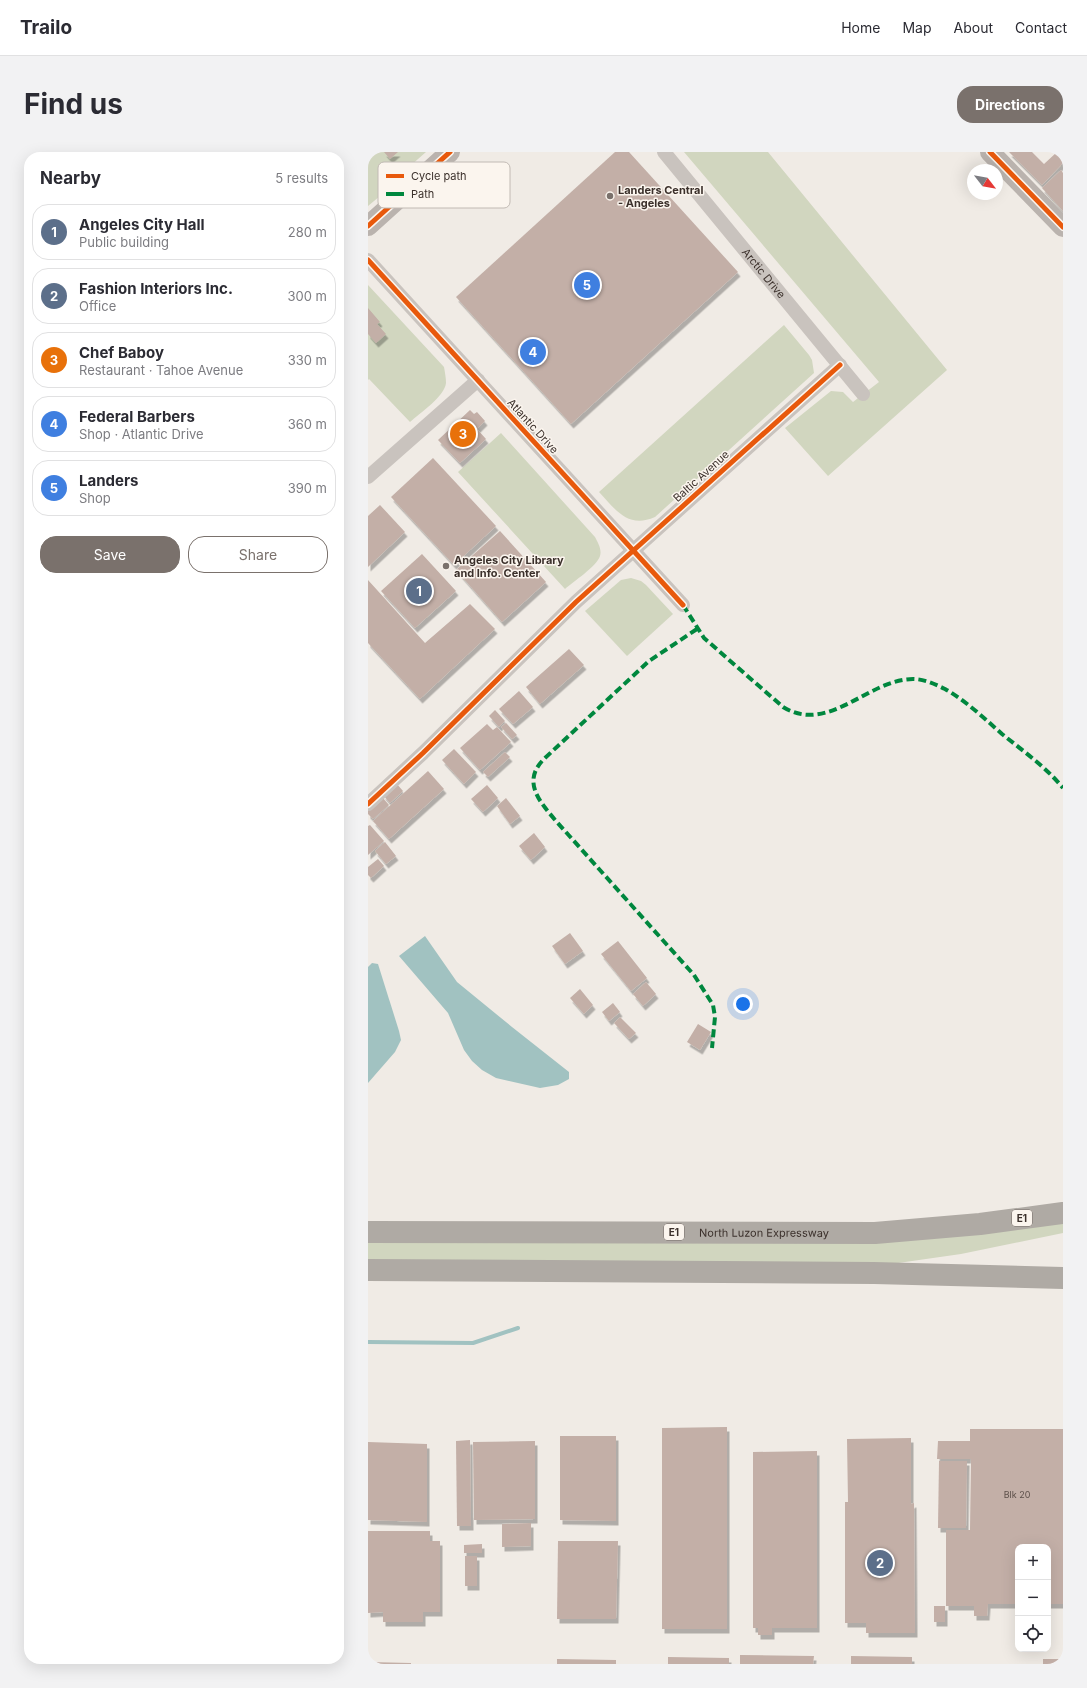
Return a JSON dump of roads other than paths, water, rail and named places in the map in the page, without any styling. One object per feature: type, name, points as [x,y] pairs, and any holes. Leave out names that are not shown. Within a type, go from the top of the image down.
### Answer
[{"type":"highway","name":"North Luzon Expressway","points":[[368,1232],[876,1233],[980,1224],[1063,1212]]},
{"type":"highway","points":[[368,1270],[866,1273],[1063,1278]]},
{"type":"main road","points":[[439,162],[450,152]]},
{"type":"main road","points":[[990,152],[1063,227]]},
{"type":"main road","points":[[368,226],[388,208]]},
{"type":"street","name":"Arctic Drive","points":[[664,152],[864,394]]},
{"type":"street","name":"Atlantic Drive","points":[[368,260],[684,605]]},
{"type":"street","name":"Baltic Avenue","points":[[368,804],[423,753],[576,602],[840,365]]},
{"type":"street","points":[[368,477],[418,431],[478,380]]},
{"type":"water","points":[[425,936],[457,982],[569,1072],[569,1079],[558,1085],[540,1088],[496,1078],[482,1070],[472,1061],[464,1050],[448,1013],[399,956]]},
{"type":"water","points":[[372,963],[378,964],[401,1040],[395,1052],[368,1083],[368,967]]},
{"type":"waterway","points":[[368,1342],[473,1343],[518,1328]]},
{"type":"place","name":"Landers Central - Angeles","points":[[610,196]]},
{"type":"place","name":"Landers","points":[[587,285]]},
{"type":"place","name":"Federal Barbers","points":[[533,352]]},
{"type":"place","name":"Chef Baboy","points":[[463,434]]},
{"type":"place","name":"Angeles City Library and Info. Center","points":[[446,566]]},
{"type":"place","name":"Angeles City Hall","points":[[419,591]]},
{"type":"place","name":"Fashion Interiors Inc.","points":[[880,1563]]}]
